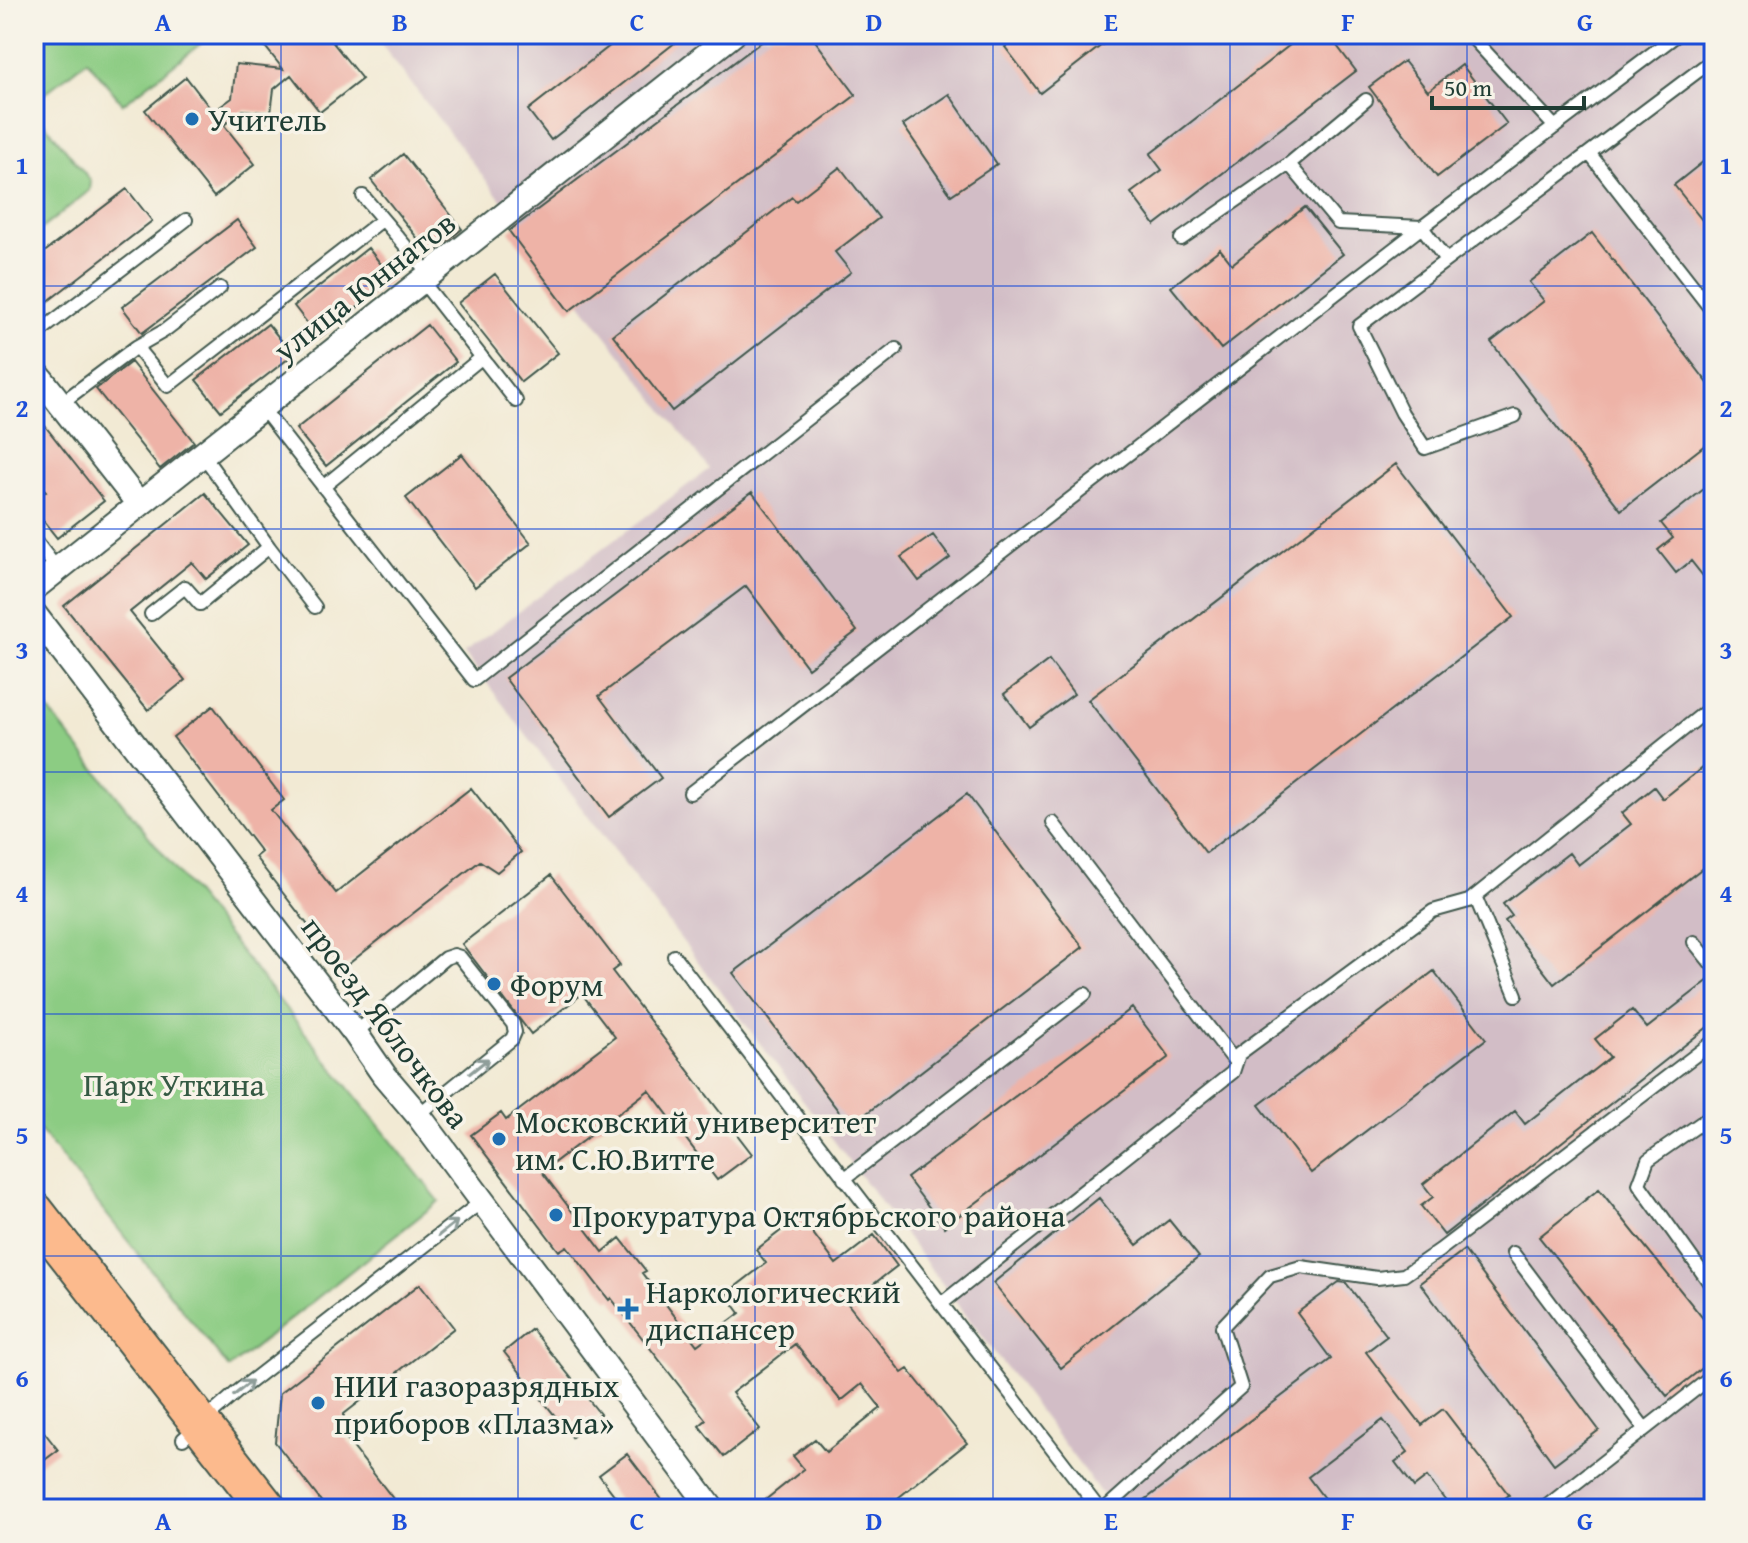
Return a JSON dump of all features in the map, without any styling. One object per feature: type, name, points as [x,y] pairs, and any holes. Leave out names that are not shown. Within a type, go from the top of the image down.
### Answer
[{"type":"main road","points":[[34,1211],[193,1431],[238,1509]]},
{"type":"main road","points":[[34,1249],[193,1431],[267,1509]]},
{"type":"street","name":"улица Юннатов","points":[[34,588],[733,34]]},
{"type":"street","points":[[34,370],[139,504]]},
{"type":"street","name":"проезд Яблочкова","points":[[34,614],[384,1075],[418,1115],[712,1509]]},
{"type":"lane","points":[[1469,34],[1555,127]]},
{"type":"lane","points":[[690,793],[1422,227],[1678,34]]},
{"type":"lane","points":[[1515,416],[1425,448],[1402,413],[1359,326],[1714,59]]},
{"type":"lane","points":[[1181,239],[1289,164],[1366,100]]},
{"type":"lane","points":[[1589,153],[1714,313]]},
{"type":"lane","points":[[1289,164],[1338,223],[1422,227]]},
{"type":"lane","points":[[363,196],[516,401]]},
{"type":"lane","points":[[34,336],[186,220]]},
{"type":"lane","points":[[136,347],[168,386],[382,220]]},
{"type":"lane","points":[[1422,227],[1446,260]]},
{"type":"lane","points":[[60,404],[220,288]]},
{"type":"lane","points":[[262,408],[474,680],[896,349]]},
{"type":"lane","points":[[323,487],[481,358]]},
{"type":"lane","points":[[203,455],[315,607]]},
{"type":"lane","points":[[34,539],[57,569]]},
{"type":"lane","points":[[151,614],[185,587],[200,604],[269,547]]},
{"type":"lane","points":[[941,1304],[1233,1072],[1239,1054],[1433,911],[1469,901],[1714,705]]},
{"type":"lane","points":[[1053,823],[1236,1063]]},
{"type":"lane","points":[[1475,896],[1516,995]]},
{"type":"lane","points":[[1694,942],[1714,967]]},
{"type":"lane","points":[[355,1033],[445,958],[454,955],[460,957],[513,1024],[515,1032],[512,1039],[418,1115]]},
{"type":"lane","points":[[674,956],[1099,1509]]},
{"type":"lane","points":[[844,1179],[1085,994]]},
{"type":"lane","points":[[1105,1509],[1241,1387],[1222,1327],[1270,1276],[1301,1267],[1377,1278],[1404,1275],[1714,1041]]},
{"type":"lane","points":[[1714,1114],[1648,1160],[1639,1184],[1714,1289]]},
{"type":"lane","points":[[193,1431],[237,1392],[481,1202]]},
{"type":"lane","points":[[1513,1253],[1645,1429]]},
{"type":"lane","points":[[1543,1509],[1714,1375]]},
{"type":"shaded area","points":[[373,34],[1714,34],[1714,1509],[1113,1509],[464,653],[709,469]]},
{"type":"green space","points":[[34,34],[213,34],[123,104],[87,60],[34,102]]},
{"type":"green space","points":[[34,110],[91,181],[90,190],[34,235]]},
{"type":"green space","name":"Парк Уткина","points":[[34,692],[439,1201],[229,1368],[34,1123]]},
{"type":"building","name":"Учитель","points":[[255,34],[326,34],[362,79],[320,112],[291,75],[274,89],[271,113],[243,110],[224,125],[255,164],[214,197],[145,110],[186,77],[213,112],[232,98],[236,64],[283,69]]},
{"type":"building","points":[[625,34],[686,34],[551,140],[528,110]]},
{"type":"building","points":[[772,34],[810,34],[856,95],[569,311],[509,231]]},
{"type":"building","points":[[1023,34],[1116,34],[1040,93],[1005,47]]},
{"type":"building","points":[[1304,34],[1328,34],[1356,71],[1155,225],[1131,193],[1162,170],[1150,154]]},
{"type":"building","points":[[1404,61],[1428,91],[1462,65],[1507,124],[1437,177],[1369,87]]},
{"type":"building","points":[[949,94],[997,164],[951,195],[903,125]]},
{"type":"building","points":[[1714,153],[1714,235],[1674,185]]},
{"type":"building","points":[[403,154],[462,229],[430,254],[371,180]]},
{"type":"building","points":[[840,167],[879,218],[835,252],[851,272],[672,411],[613,335],[792,197],[796,201]]},
{"type":"building","points":[[127,189],[152,221],[34,312],[34,260]]},
{"type":"building","points":[[1305,207],[1343,254],[1221,349],[1171,287],[1220,249],[1232,264]]},
{"type":"building","points":[[237,220],[257,247],[142,333],[122,307]]},
{"type":"building","points":[[1592,233],[1714,391],[1714,438],[1621,510],[1491,342],[1544,301],[1529,282]]},
{"type":"building","points":[[368,248],[393,279],[319,338],[294,306]]},
{"type":"building","points":[[495,274],[558,353],[521,382],[458,303]]},
{"type":"building","points":[[268,324],[293,355],[221,411],[196,380]]},
{"type":"building","points":[[427,325],[456,362],[326,466],[296,429]]},
{"type":"building","points":[[131,362],[194,442],[160,469],[96,389]]},
{"type":"building","points":[[34,412],[104,501],[57,538],[34,509],[34,500],[46,491],[34,477]]},
{"type":"building","points":[[462,454],[531,543],[475,587],[406,498]]},
{"type":"building","points":[[1396,464],[1513,617],[1206,853],[1088,700]]},
{"type":"building","points":[[1714,481],[1714,590],[1691,561],[1676,573],[1658,550],[1673,538],[1661,523]]},
{"type":"building","points":[[752,492],[857,631],[808,668],[746,586],[599,696],[661,778],[609,817],[505,678]]},
{"type":"building","points":[[205,493],[248,545],[206,579],[192,562],[130,612],[185,680],[148,710],[64,606]]},
{"type":"building","points":[[933,535],[950,558],[919,581],[901,557]]},
{"type":"building","points":[[1049,660],[1074,694],[1029,727],[1004,694]]},
{"type":"building","points":[[213,706],[284,800],[271,810],[336,893],[471,788],[521,852],[497,872],[480,861],[342,969],[255,857],[261,852],[173,737]]},
{"type":"building","points":[[1703,767],[1714,781],[1714,859],[1554,984],[1505,921],[1512,916],[1503,904],[1569,853],[1578,865],[1631,824],[1622,813],[1654,787],[1663,799]]},
{"type":"building","points":[[967,794],[1083,947],[850,1126],[733,973]]},
{"type":"building","points":[[551,875],[620,965],[612,971],[752,1154],[717,1180],[649,1090],[542,1172],[603,1252],[620,1238],[646,1271],[642,1273],[697,1345],[740,1313],[726,1294],[766,1263],[756,1250],[800,1216],[836,1264],[874,1235],[897,1266],[848,1304],[902,1373],[908,1369],[967,1443],[884,1509],[754,1509],[804,1469],[793,1456],[815,1439],[826,1452],[881,1408],[862,1384],[841,1401],[795,1344],[732,1393],[760,1429],[724,1457],[699,1426],[706,1420],[611,1298],[609,1300],[567,1246],[559,1251],[471,1135],[501,1113],[506,1120],[615,1037],[582,994],[531,1034],[462,944]]},
{"type":"building","points":[[1434,971],[1486,1039],[1311,1173],[1259,1105]]},
{"type":"building","points":[[1714,976],[1714,1022],[1444,1235],[1421,1206],[1433,1197],[1423,1184],[1515,1111],[1525,1124],[1610,1057],[1595,1039],[1632,1010],[1647,1028]]},
{"type":"building","points":[[1132,1008],[1169,1057],[944,1227],[907,1178]]},
{"type":"building","points":[[1599,1189],[1714,1332],[1714,1359],[1667,1396],[1539,1237]]},
{"type":"building","points":[[1099,1198],[1137,1245],[1169,1220],[1199,1257],[1061,1368],[993,1283]]},
{"type":"building","points":[[1464,1250],[1599,1430],[1554,1464],[1420,1283]]},
{"type":"building","points":[[1339,1282],[1346,1283],[1387,1336],[1366,1352],[1422,1425],[1443,1409],[1509,1495],[1490,1509],[1452,1509],[1427,1477],[1414,1487],[1395,1462],[1408,1452],[1383,1420],[1308,1477],[1332,1509],[1133,1509],[1331,1359],[1297,1313]]},
{"type":"building","name":"НИИ газоразрядных приборов «Плазма»","points":[[420,1284],[454,1328],[344,1414],[342,1433],[401,1509],[327,1509],[275,1442],[280,1393]]},
{"type":"building","points":[[532,1329],[600,1414],[572,1437],[504,1352]]},
{"type":"building","points":[[34,1419],[58,1450],[34,1468]]},
{"type":"building","points":[[627,1454],[669,1509],[625,1509],[599,1475]]},
{"type":"place","name":"Учитель","points":[[192,119]]},
{"type":"place","name":"Форум","points":[[494,984]]},
{"type":"place","name":"Московский университет им. С.Ю.Витте","points":[[499,1139]]},
{"type":"place","name":"Прокуратура Октябрьского района","points":[[556,1215]]},
{"type":"place","name":"Наркологический диспансер","points":[[628,1309]]},
{"type":"place","name":"НИИ газоразрядных приборов «Плазма»","points":[[318,1403]]}]
